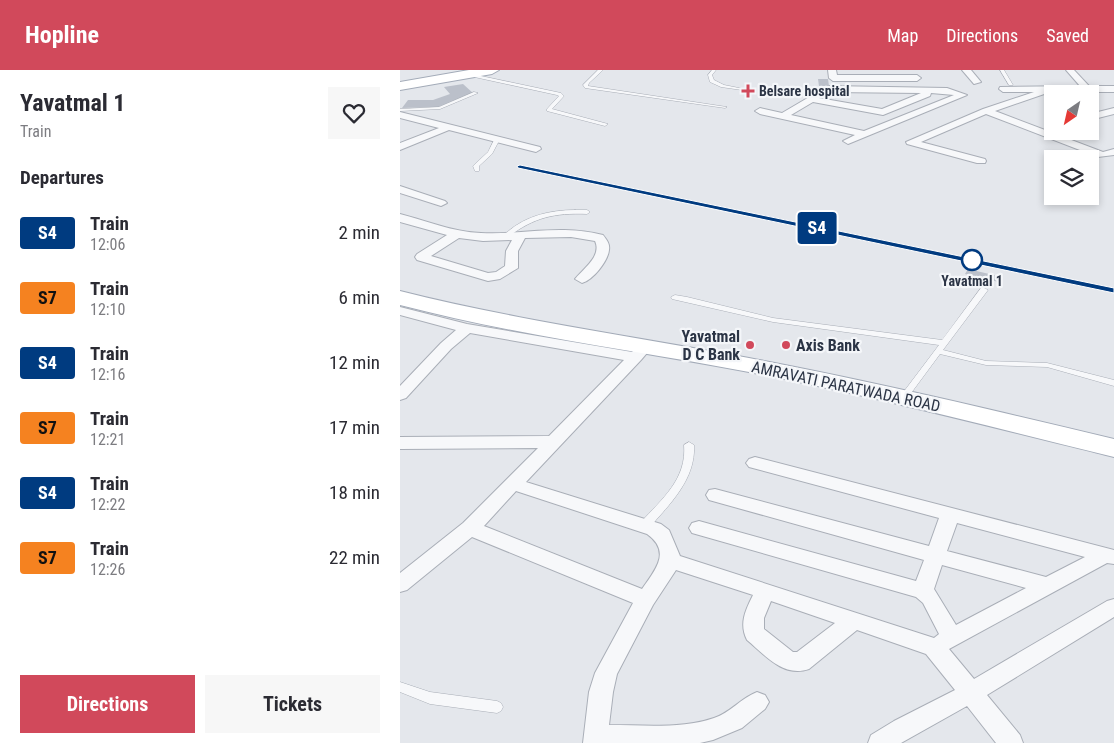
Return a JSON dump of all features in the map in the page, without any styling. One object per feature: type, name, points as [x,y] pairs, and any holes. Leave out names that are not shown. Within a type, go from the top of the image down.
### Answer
[{"type":"main road","points":[[400,84],[467,72],[492,70]]},
{"type":"main road","name":"AMRAVATI PARATWADA ROAD","points":[[400,286],[489,308],[654,336],[908,392],[1114,432]]},
{"type":"main road","name":"AMRAVATI PARATWADA ROAD","points":[[400,298],[468,316],[641,351],[751,366],[908,392],[1114,448]]},
{"type":"street","points":[[966,70],[977,82]]},
{"type":"street","points":[[1070,70],[1084,85]]},
{"type":"street","points":[[834,89],[832,74],[917,78]]},
{"type":"street","points":[[783,116],[828,89],[947,91],[963,95],[848,141]]},
{"type":"street","points":[[1003,89],[1044,90]]},
{"type":"street","points":[[1099,90],[1114,89]]},
{"type":"street","points":[[811,99],[882,112],[934,91]]},
{"type":"street","points":[[981,161],[911,142],[986,111],[1044,91]]},
{"type":"street","points":[[797,108],[816,111]]},
{"type":"street","points":[[760,111],[865,134]]},
{"type":"street","points":[[986,111],[1102,155],[1114,152]]},
{"type":"street","points":[[1099,115],[1114,111]]},
{"type":"street","points":[[400,115],[536,149]]},
{"type":"street","points":[[400,147],[450,127]]},
{"type":"street","points":[[1039,130],[1044,129]]},
{"type":"street","points":[[400,189],[441,203]]},
{"type":"street","points":[[400,218],[458,234],[481,237],[565,234],[599,238],[602,241],[601,254],[582,279]]},
{"type":"street","points":[[400,231],[415,223]]},
{"type":"street","points":[[458,234],[421,257],[488,277],[494,277],[512,268],[511,251],[521,236]]},
{"type":"street","points":[[400,311],[467,328],[641,351]]},
{"type":"street","points":[[400,395],[446,346],[467,328]]},
{"type":"street","points":[[400,584],[470,528],[641,351]]},
{"type":"street","points":[[400,443],[552,442]]},
{"type":"street","points":[[755,463],[1110,556]]},
{"type":"street","points":[[513,484],[645,525],[662,535],[670,553],[669,565],[646,600],[606,673],[601,692],[596,739],[710,731],[726,725],[757,702]]},
{"type":"street","points":[[715,495],[1048,586]]},
{"type":"street","points":[[924,591],[950,514]]},
{"type":"street","points":[[470,528],[646,600]]},
{"type":"street","points":[[699,528],[924,591],[930,597],[943,642],[972,692],[1011,743]]},
{"type":"street","points":[[670,560],[854,620],[943,642],[1048,586],[1110,556]]},
{"type":"street","points":[[765,591],[753,620],[752,628],[755,634],[788,661],[801,662],[854,620]]},
{"type":"street","points":[[880,743],[902,729],[972,692],[1114,606]]},
{"type":"lane","points":[[601,70],[585,85],[588,87],[725,107]]},
{"type":"lane","points":[[714,70],[710,75],[712,81],[723,86],[742,89]]},
{"type":"lane","points":[[1002,70],[1011,84]]},
{"type":"lane","points":[[467,72],[559,94],[562,96],[549,110],[605,124]]},
{"type":"lane","points":[[400,110],[440,108],[476,93]]},
{"type":"lane","points":[[477,170],[476,166],[490,153],[497,139]]},
{"type":"lane","points":[[506,236],[522,224],[542,214],[556,211],[587,212]]},
{"type":"lane","points":[[908,392],[984,290]]},
{"type":"lane","points":[[675,297],[705,302],[746,315],[773,320],[944,343]]},
{"type":"lane","points":[[938,351],[986,363],[1047,365],[1114,383]]},
{"type":"lane","points":[[645,525],[677,488],[688,466],[689,445]]},
{"type":"lane","points":[[400,687],[430,698],[497,707]]},
{"type":"building","points":[[818,79],[828,79],[829,86],[819,86]]},
{"type":"building","points":[[463,84],[474,94],[439,107],[402,108],[408,100],[433,100],[450,94],[444,87]]},
{"type":"building","points":[[968,269],[1002,277],[999,282],[965,274]]},
{"type":"railway","points":[[520,167],[570,177]]},
{"type":"railway","points":[[564,176],[1114,290]]},
{"type":"train","name":"S4","points":[[520,166],[1114,290]]},
{"type":"place","name":"Belsare hospital","points":[[748,91]]},
{"type":"place","name":"Yavatmal 1","points":[[972,260]]},
{"type":"place","name":"Yavatmal D C Bank","points":[[750,345]]},
{"type":"place","name":"Axis Bank","points":[[786,345]]}]
